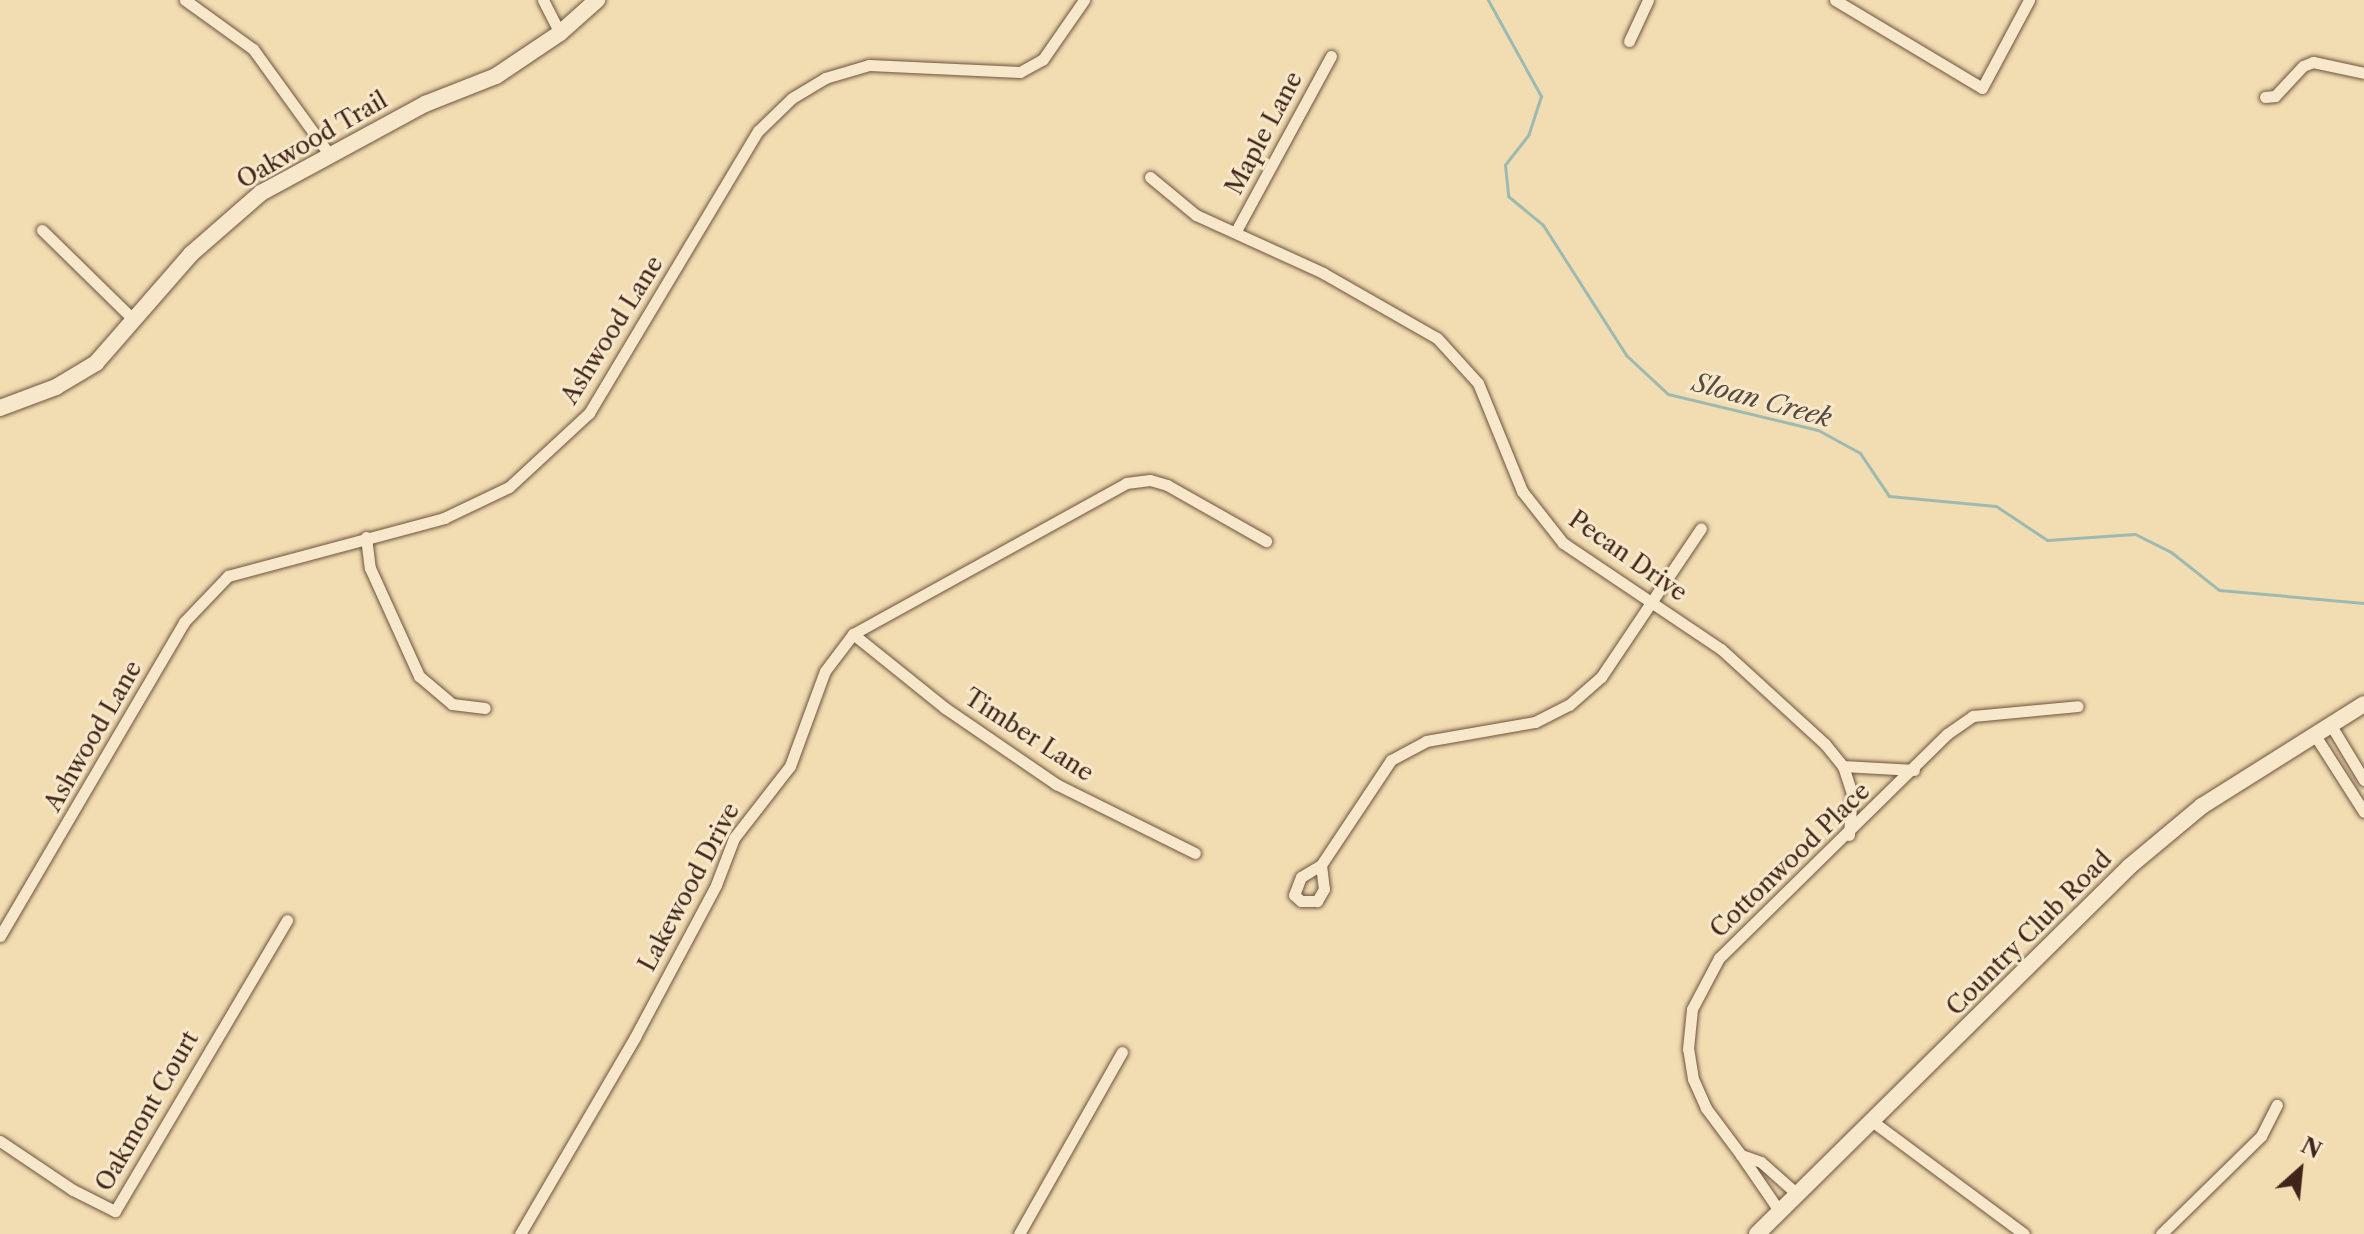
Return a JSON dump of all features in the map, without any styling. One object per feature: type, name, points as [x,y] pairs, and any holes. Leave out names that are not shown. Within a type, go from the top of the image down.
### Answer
[{"type":"main road","name":"Oakwood Trail","points":[[0,408],[88,369],[230,217],[329,154],[425,104],[496,76],[560,33],[597,0]]},
{"type":"main road","name":"Country Club Road","points":[[1757,1234],[2130,866],[2202,806],[2332,727],[2364,704]]},
{"type":"street","points":[[185,0],[253,49],[329,154]]},
{"type":"street","points":[[543,0],[560,33]]},
{"type":"street","name":"Ashwood Lane","points":[[0,936],[184,622],[228,576],[474,506],[509,487],[570,435],[604,388],[758,131],[792,98],[825,78],[869,65],[1020,72],[1043,59],[1084,0]]},
{"type":"street","points":[[1629,41],[1648,0]]},
{"type":"street","points":[[1835,0],[1982,88],[2029,0]]},
{"type":"street","name":"Maple Lane","points":[[1236,231],[1331,56]]},
{"type":"street","points":[[2265,97],[2275,96],[2303,66],[2313,62],[2364,73]]},
{"type":"street","name":"Pecan Drive","points":[[1150,177],[1196,215],[1323,273],[1437,338],[1478,383],[1522,491],[1563,543],[1721,649],[1843,766]]},
{"type":"street","points":[[42,230],[134,320]]},
{"type":"street","name":"Lakewood Drive","points":[[520,1234],[635,1037],[716,885],[734,838],[790,766],[825,671],[853,634],[1126,483],[1150,480],[1167,485],[1266,541]]},
{"type":"street","points":[[1321,865],[1391,760],[1426,741],[1535,722],[1569,705],[1601,677],[1701,528]]},
{"type":"street","points":[[366,537],[374,578],[419,676],[452,704],[485,708]]},
{"type":"street","name":"Timber Lane","points":[[853,634],[945,708],[1056,784],[1195,853]]},
{"type":"street","name":"Cottonwood Place","points":[[1780,1212],[1706,1108],[1693,1079],[1687,1039],[1692,1009],[1719,958],[1849,835],[1947,734],[1973,716],[2078,706]]},
{"type":"street","points":[[2332,727],[2364,780]]},
{"type":"street","points":[[2316,737],[2364,812]]},
{"type":"street","points":[[1849,835],[1852,793],[1843,766],[1914,770]]},
{"type":"street","name":"Oakmont Court","points":[[0,1141],[73,1190],[115,1211],[287,920]]},
{"type":"street","points":[[1019,1234],[1122,1052]]},
{"type":"street","points":[[2161,1234],[2261,1136],[2277,1105]]},
{"type":"street","points":[[1872,1121],[2024,1234]]},
{"type":"street","name":"Cottonwood Place","points":[[1741,1155],[1761,1162],[1797,1194]]},
{"type":"waterway","name":"Sloan Creek","points":[[1488,0],[1541,96],[1529,134],[1505,165],[1508,196],[1543,225],[1626,355],[1668,394],[1818,430],[1860,453],[1889,496],[1996,506],[2047,540],[2135,534],[2171,552],[2219,590],[2364,603]]}]
